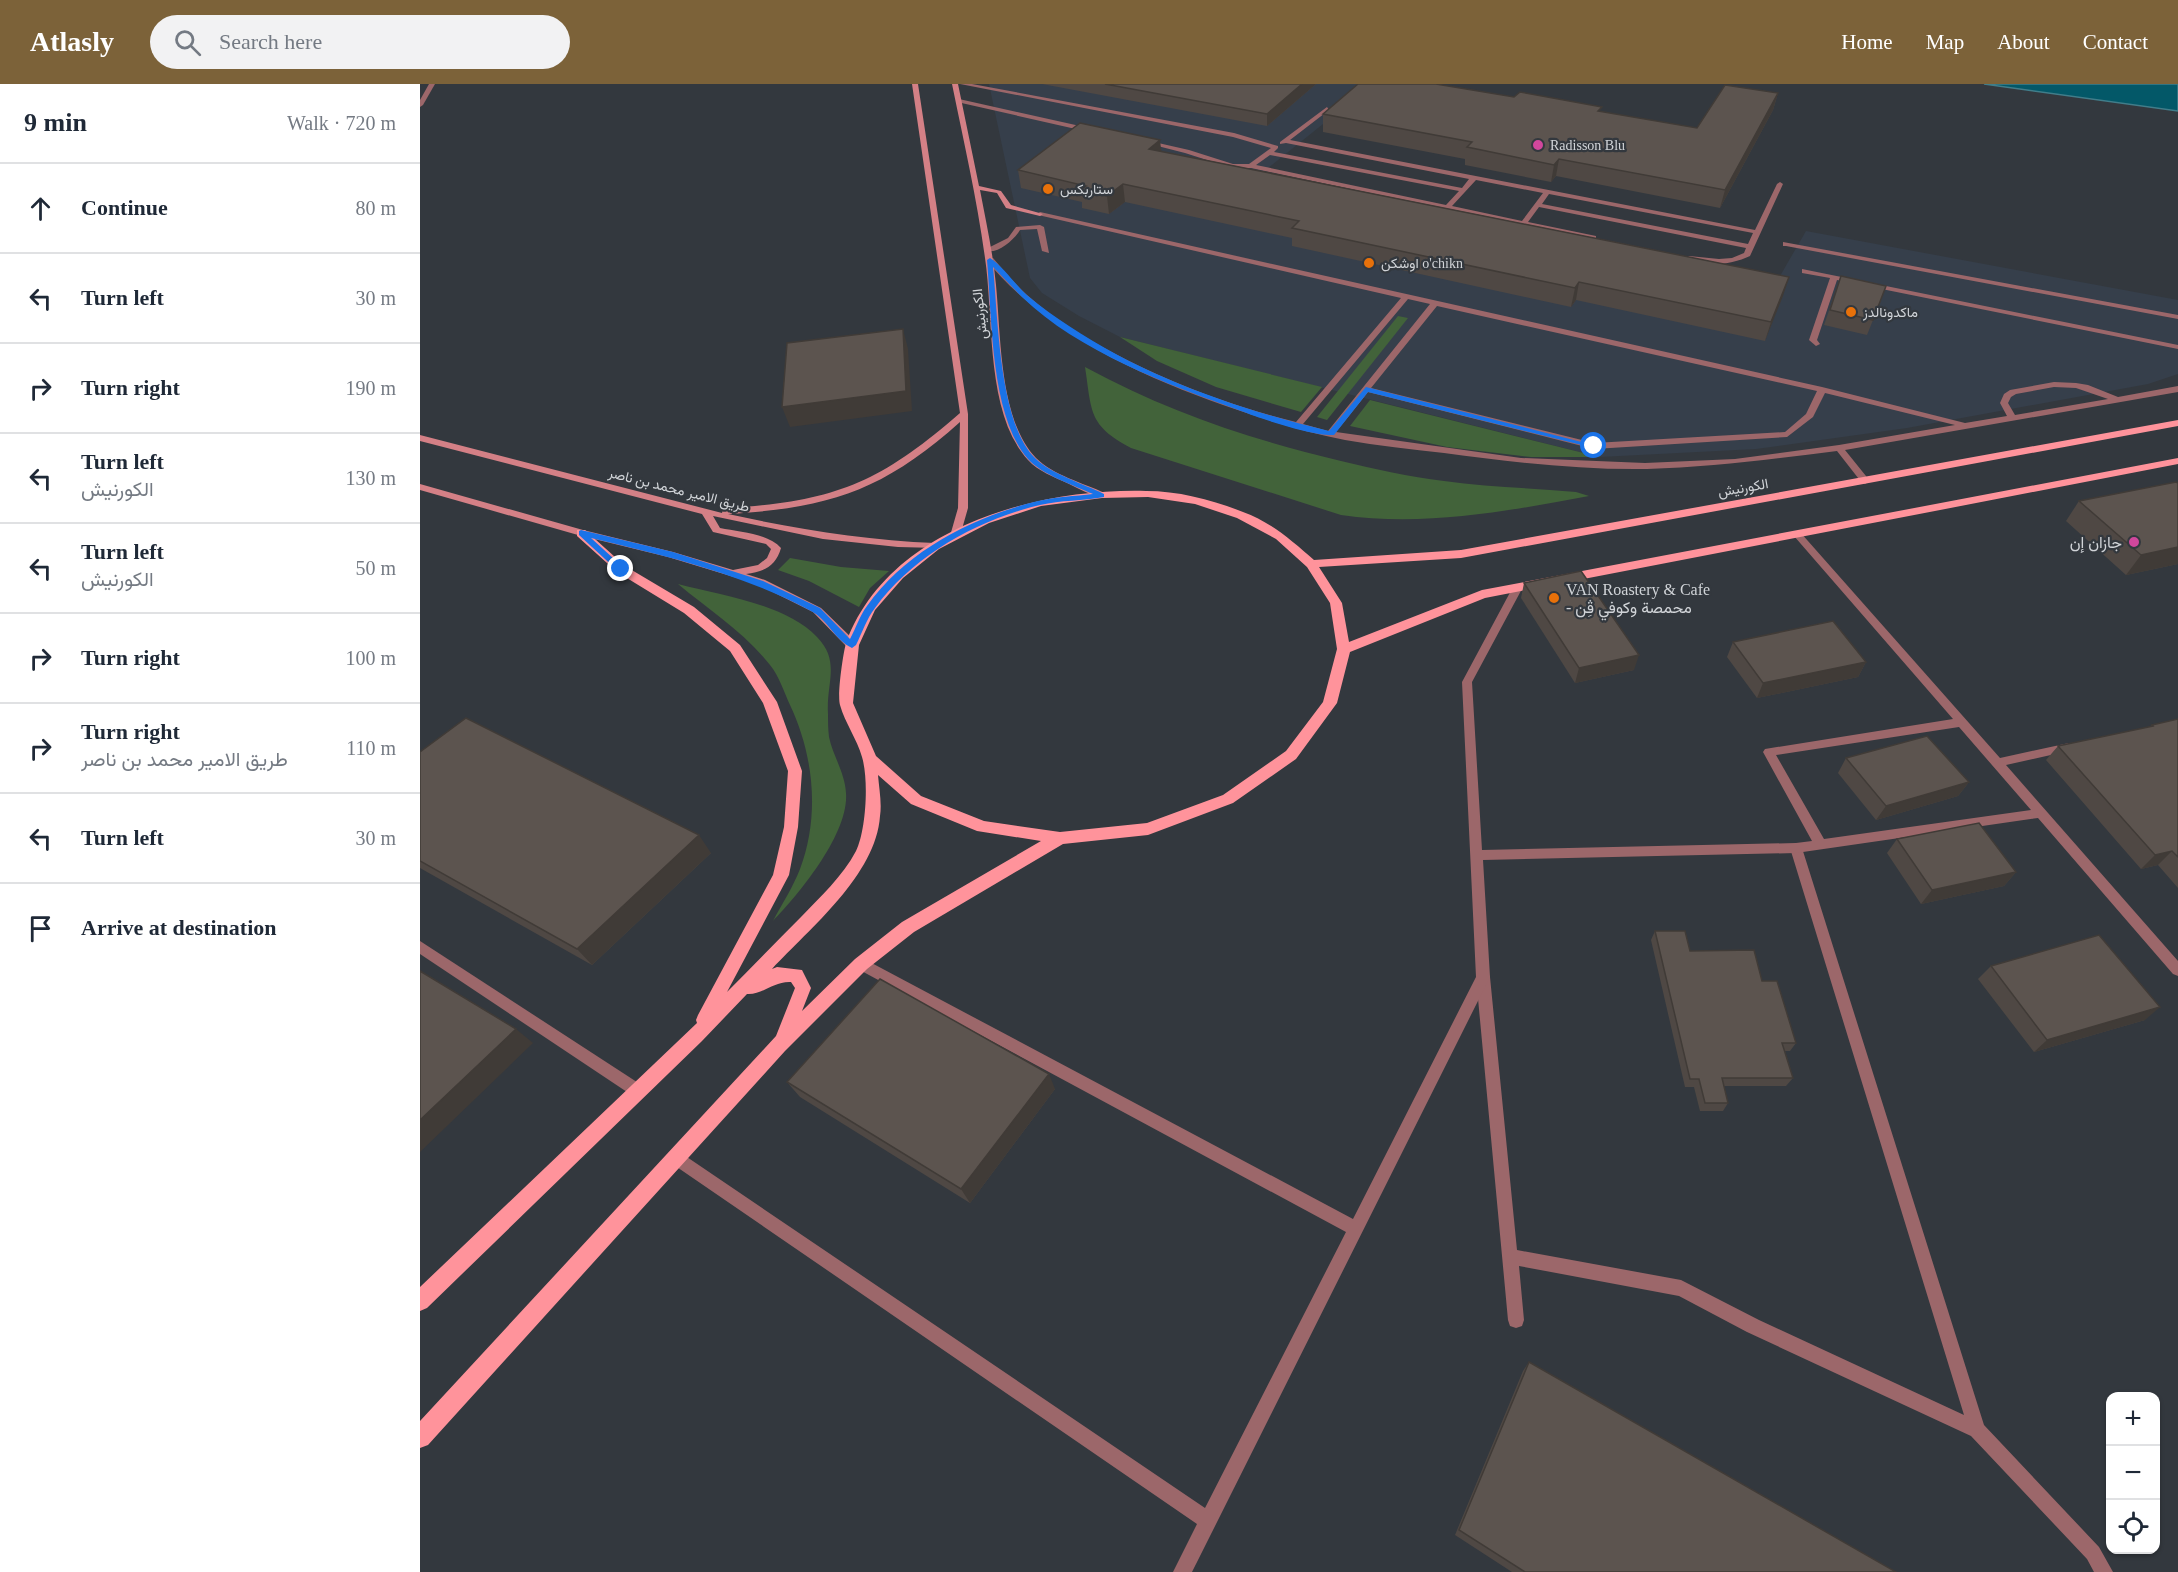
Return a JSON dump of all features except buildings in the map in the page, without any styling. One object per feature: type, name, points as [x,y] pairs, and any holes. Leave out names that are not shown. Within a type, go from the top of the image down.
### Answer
[{"type":"main road","name":"الكورنيش","points":[[915,84],[964,414],[963,508],[955,536]]},
{"type":"main road","name":"الكورنيش","points":[[955,84],[990,260],[1003,395],[1015,434],[1032,459],[1062,478],[1102,495]]},
{"type":"main road","points":[[975,187],[999,192],[1008,207],[1040,214]]},
{"type":"main road","points":[[721,569],[750,572],[766,565],[774,557],[777,548],[769,542],[716,530],[706,512],[770,510],[846,494],[871,484],[931,445],[964,414]]},
{"type":"main road","name":"الكورنيش","points":[[1311,564],[1461,554],[2178,423]]},
{"type":"main road","name":"طريق الامير محمد بن ناصر","points":[[420,438],[706,512],[822,536],[891,545],[935,546]]},
{"type":"main road","points":[[1344,649],[1482,594],[2178,462]]},
{"type":"main road","points":[[420,487],[581,533],[670,554],[760,582],[817,610],[852,645]]},
{"type":"main road","points":[[420,1301],[696,1036],[837,890],[863,853],[873,817],[870,759],[846,703],[852,645],[870,608],[899,575],[935,546],[985,520],[1040,503],[1102,495],[1148,494],[1197,501],[1241,515],[1280,536],[1311,564],[1336,603],[1344,649],[1330,703],[1291,755],[1228,800],[1148,829],[1060,838],[982,827],[916,800],[870,759]]},
{"type":"main road","points":[[581,533],[621,569],[689,610],[735,648],[770,702],[795,771],[791,827],[781,875],[696,1036]]},
{"type":"main road","points":[[420,1437],[779,1045],[861,964],[908,927],[1060,838]]},
{"type":"main road","points":[[735,996],[777,974],[796,975],[803,988],[779,1045]]},
{"type":"street","points":[[420,105],[432,84]]},
{"type":"street","points":[[963,84],[1234,135],[1276,147]]},
{"type":"street","points":[[959,101],[1096,131]]},
{"type":"street","points":[[1251,166],[1327,109]]},
{"type":"street","points":[[1142,141],[1187,151],[1233,166],[1251,166],[1603,240]]},
{"type":"street","points":[[1285,141],[1757,232]]},
{"type":"street","points":[[1270,153],[1463,190]]},
{"type":"street","points":[[1448,207],[1474,178]]},
{"type":"street","points":[[1683,257],[1720,262],[1737,260],[1747,254],[1780,184]]},
{"type":"street","points":[[1524,223],[1547,192]]},
{"type":"street","points":[[1537,206],[1750,247]]},
{"type":"street","points":[[1040,214],[1968,425]]},
{"type":"street","points":[[987,250],[1011,239],[1018,228],[1040,227],[1046,251]]},
{"type":"street","points":[[1786,244],[2178,317]]},
{"type":"street","points":[[990,260],[1025,297],[1066,327],[1119,359],[1186,389],[1267,418],[1331,434],[1521,461],[1645,466],[1735,462],[1839,448],[2178,388]]},
{"type":"street","points":[[1805,271],[2178,347]]},
{"type":"street","points":[[1816,344],[1812,340],[1814,329],[1834,277]]},
{"type":"street","points":[[1298,425],[1406,297]]},
{"type":"street","points":[[1331,434],[1435,303]]},
{"type":"street","points":[[2012,418],[2004,403],[2007,396],[2013,392],[2068,382],[2083,385],[2116,399]]},
{"type":"street","points":[[1366,389],[1594,446],[1787,434],[1810,415],[1822,390]]},
{"type":"street","points":[[1839,448],[1865,481]]},
{"type":"street","points":[[1797,534],[2178,970]]},
{"type":"street","points":[[1516,1320],[1483,977],[1467,682],[1518,587]]},
{"type":"street","points":[[1820,844],[1769,752],[1962,722]]},
{"type":"street","points":[[1997,763],[2076,746]]},
{"type":"street","points":[[1476,855],[1796,848],[2041,813]]},
{"type":"street","points":[[1796,848],[1977,1430]]},
{"type":"street","points":[[420,947],[638,1090]]},
{"type":"street","points":[[861,964],[1356,1229]]},
{"type":"street","points":[[1182,1572],[1483,977]]},
{"type":"street","points":[[676,1158],[1208,1521]]},
{"type":"street","points":[[1510,1257],[1681,1288],[1753,1326],[1977,1430],[2093,1553],[2104,1572]]},
{"type":"shaded area","points":[[989,84],[1373,84],[1258,176],[1776,283],[1806,231],[2178,300],[2178,374],[2148,384],[1907,428],[1756,449],[1600,457],[1120,337],[1079,316],[1042,293],[1030,278]]},
{"type":"green space","points":[[1398,316],[1408,318],[1327,420],[1317,417]]},
{"type":"green space","points":[[1120,337],[1322,387],[1301,412],[1216,387],[1157,361]]},
{"type":"green space","points":[[1085,367],[1178,411],[1241,433],[1307,452],[1405,475],[1477,485],[1576,492],[1589,496],[1466,516],[1404,519],[1341,515],[1131,448],[1117,440],[1099,424],[1094,416]]},
{"type":"green space","points":[[1370,400],[1600,457],[1531,457],[1447,447],[1350,426]]},
{"type":"green space","points":[[790,558],[841,567],[889,571],[870,588],[859,607],[809,581],[778,570]]},
{"type":"green space","points":[[678,584],[752,602],[788,616],[817,637],[829,655],[831,673],[828,703],[829,734],[845,786],[845,809],[840,826],[820,862],[773,921],[800,869],[810,828],[812,786],[805,745],[781,684],[770,665],[738,632]]},
{"type":"water","points":[[1984,84],[2178,84],[2178,111]]},
{"type":"place","name":"Radisson Blu","points":[[1538,145]]},
{"type":"place","name":"ستاربكس","points":[[1048,189]]},
{"type":"place","name":"اوشكن o'chikn","points":[[1369,263]]},
{"type":"place","name":"ماكدونالدز","points":[[1851,312]]},
{"type":"place","name":"جازان إن","points":[[2134,542]]},
{"type":"place","name":"VAN Roastery & Cafe - محمصة وكوفي ڤِن","points":[[1554,598]]},
{"type":"route","points":[[621,569],[581,533],[670,554],[760,582],[817,610],[852,645],[870,608],[899,575],[935,546],[985,520],[1040,503],[1102,495],[1062,478],[1032,459],[1015,434],[1003,395],[990,260],[1025,297],[1066,327],[1119,359],[1186,389],[1267,418],[1331,434],[1366,389],[1594,446]]}]
